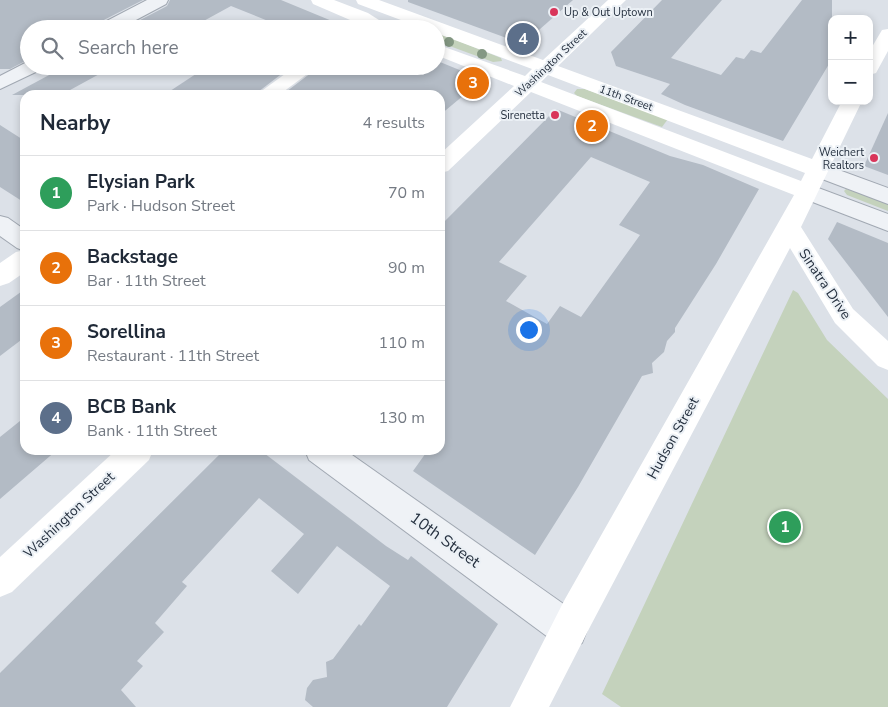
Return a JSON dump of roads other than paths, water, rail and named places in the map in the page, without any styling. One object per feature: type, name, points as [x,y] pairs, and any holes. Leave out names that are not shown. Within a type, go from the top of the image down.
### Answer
[{"type":"street","points":[[122,20],[160,0]]},
{"type":"street","points":[[319,0],[360,20]]},
{"type":"street","name":"11th Street","points":[[364,0],[418,20]]},
{"type":"street","points":[[381,20],[391,10],[406,0]]},
{"type":"street","name":"Washington Street","points":[[445,161],[618,0]]},
{"type":"street","name":"11th Street","points":[[445,30],[888,196]]},
{"type":"street","points":[[873,62],[888,34]]},
{"type":"street","name":"11th Street","points":[[445,52],[888,223]]},
{"type":"street","points":[[0,83],[20,73]]},
{"type":"street","points":[[273,90],[296,75]]},
{"type":"street","name":"Hudson Street","points":[[529,707],[568,630],[789,227],[805,191],[850,105]]},
{"type":"street","points":[[0,224],[20,238]]},
{"type":"street","name":"Sinatra Drive","points":[[789,227],[844,316],[888,358]]},
{"type":"street","points":[[0,276],[20,262]]},
{"type":"street","name":"Washington Street","points":[[0,580],[133,455]]},
{"type":"street","name":"10th Street","points":[[327,455],[568,630]]},
{"type":"place","name":"Up & Out Uptown","points":[[554,12]]},
{"type":"place","name":"BCB Bank","points":[[523,39]]},
{"type":"place","name":"Sorellina","points":[[473,83]]},
{"type":"place","name":"Sirenetta","points":[[555,115]]},
{"type":"place","name":"Backstage","points":[[592,126]]},
{"type":"place","name":"Weichert Realtors","points":[[874,158]]},
{"type":"place","name":"Elysian Park","points":[[785,527]]}]
